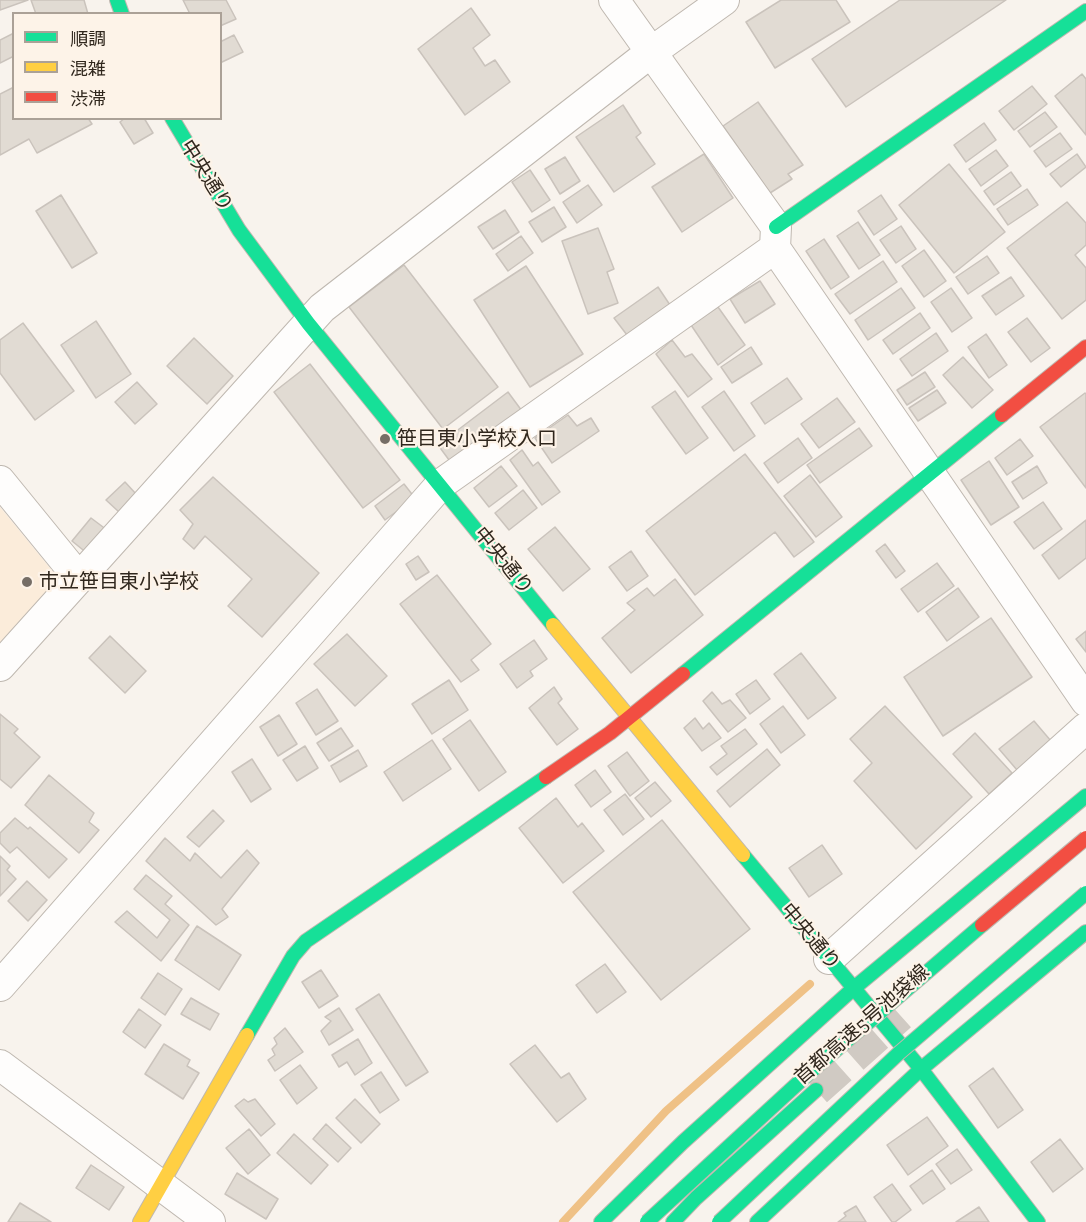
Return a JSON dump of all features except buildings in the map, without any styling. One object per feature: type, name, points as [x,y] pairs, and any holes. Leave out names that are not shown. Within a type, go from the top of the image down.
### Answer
[{"type":"main road","points":[[775,237],[1086,11]]},
{"type":"main road","name":"中央通り","points":[[173,120],[239,230],[308,323],[628,717],[921,1069],[1038,1222]]},
{"type":"main road","points":[[140,1222],[298,948],[610,733],[1086,347]]},
{"type":"main road","points":[[601,1222],[683,1142],[854,988],[1086,796]]},
{"type":"main road","name":"首都高速5号池袋線","points":[[647,1222],[811,1069],[922,973],[1086,838]]},
{"type":"main road","points":[[719,1222],[873,1077],[1009,956],[1086,893]]},
{"type":"main road","points":[[989,937],[1006,922]]},
{"type":"main road","points":[[757,1222],[921,1069],[1086,932]]},
{"type":"main road","points":[[673,1222],[696,1198],[816,1090]]},
{"type":"street","points":[[614,0],[775,237],[929,475],[1086,701]]},
{"type":"street","points":[[0,666],[321,308],[650,52],[724,0]]},
{"type":"street","points":[[0,986],[441,484],[775,237]]},
{"type":"street","points":[[0,481],[79,578]]},
{"type":"street","points":[[829,959],[1086,728]]},
{"type":"street","points":[[0,1065],[210,1222]]},
{"type":"shaded area","name":"市立笹目東小学校","points":[[0,507],[54,573],[53,591],[0,649]]},
{"type":"waterway","points":[[563,1222],[666,1111],[810,984]]},
{"type":"tunnel","points":[[816,1090],[900,1015]]},
{"type":"traffic: fast","points":[[117,0],[121,12]]},
{"type":"traffic: fast","points":[[776,227],[1086,11]]},
{"type":"traffic: fast","points":[[173,120],[239,230],[308,323],[553,625]]},
{"type":"traffic: fast","points":[[683,674],[1002,415]]},
{"type":"traffic: fast","points":[[247,1035],[293,956],[306,941],[546,777]]},
{"type":"traffic: fast","points":[[601,1222],[683,1142],[854,988],[1086,796]]},
{"type":"traffic: fast","points":[[743,855],[921,1069],[1038,1222]]},
{"type":"traffic: fast","points":[[719,1222],[899,1053],[1086,893]]},
{"type":"traffic: fast","points":[[647,1222],[808,1074],[982,925]]},
{"type":"traffic: fast","points":[[757,1222],[921,1069],[1086,932]]},
{"type":"traffic: fast","points":[[673,1222],[696,1198],[816,1090]]},
{"type":"traffic: slow","points":[[553,625],[743,855]]},
{"type":"traffic: slow","points":[[140,1222],[247,1035]]},
{"type":"traffic: jam","points":[[1002,415],[1086,347]]},
{"type":"traffic: jam","points":[[546,777],[610,733],[683,674]]},
{"type":"traffic: jam","points":[[982,925],[1086,838]]},
{"type":"place","name":"笹目東小学校入口","points":[[385,439]]},
{"type":"place","name":"市立笹目東小学校","points":[[27,582]]}]
